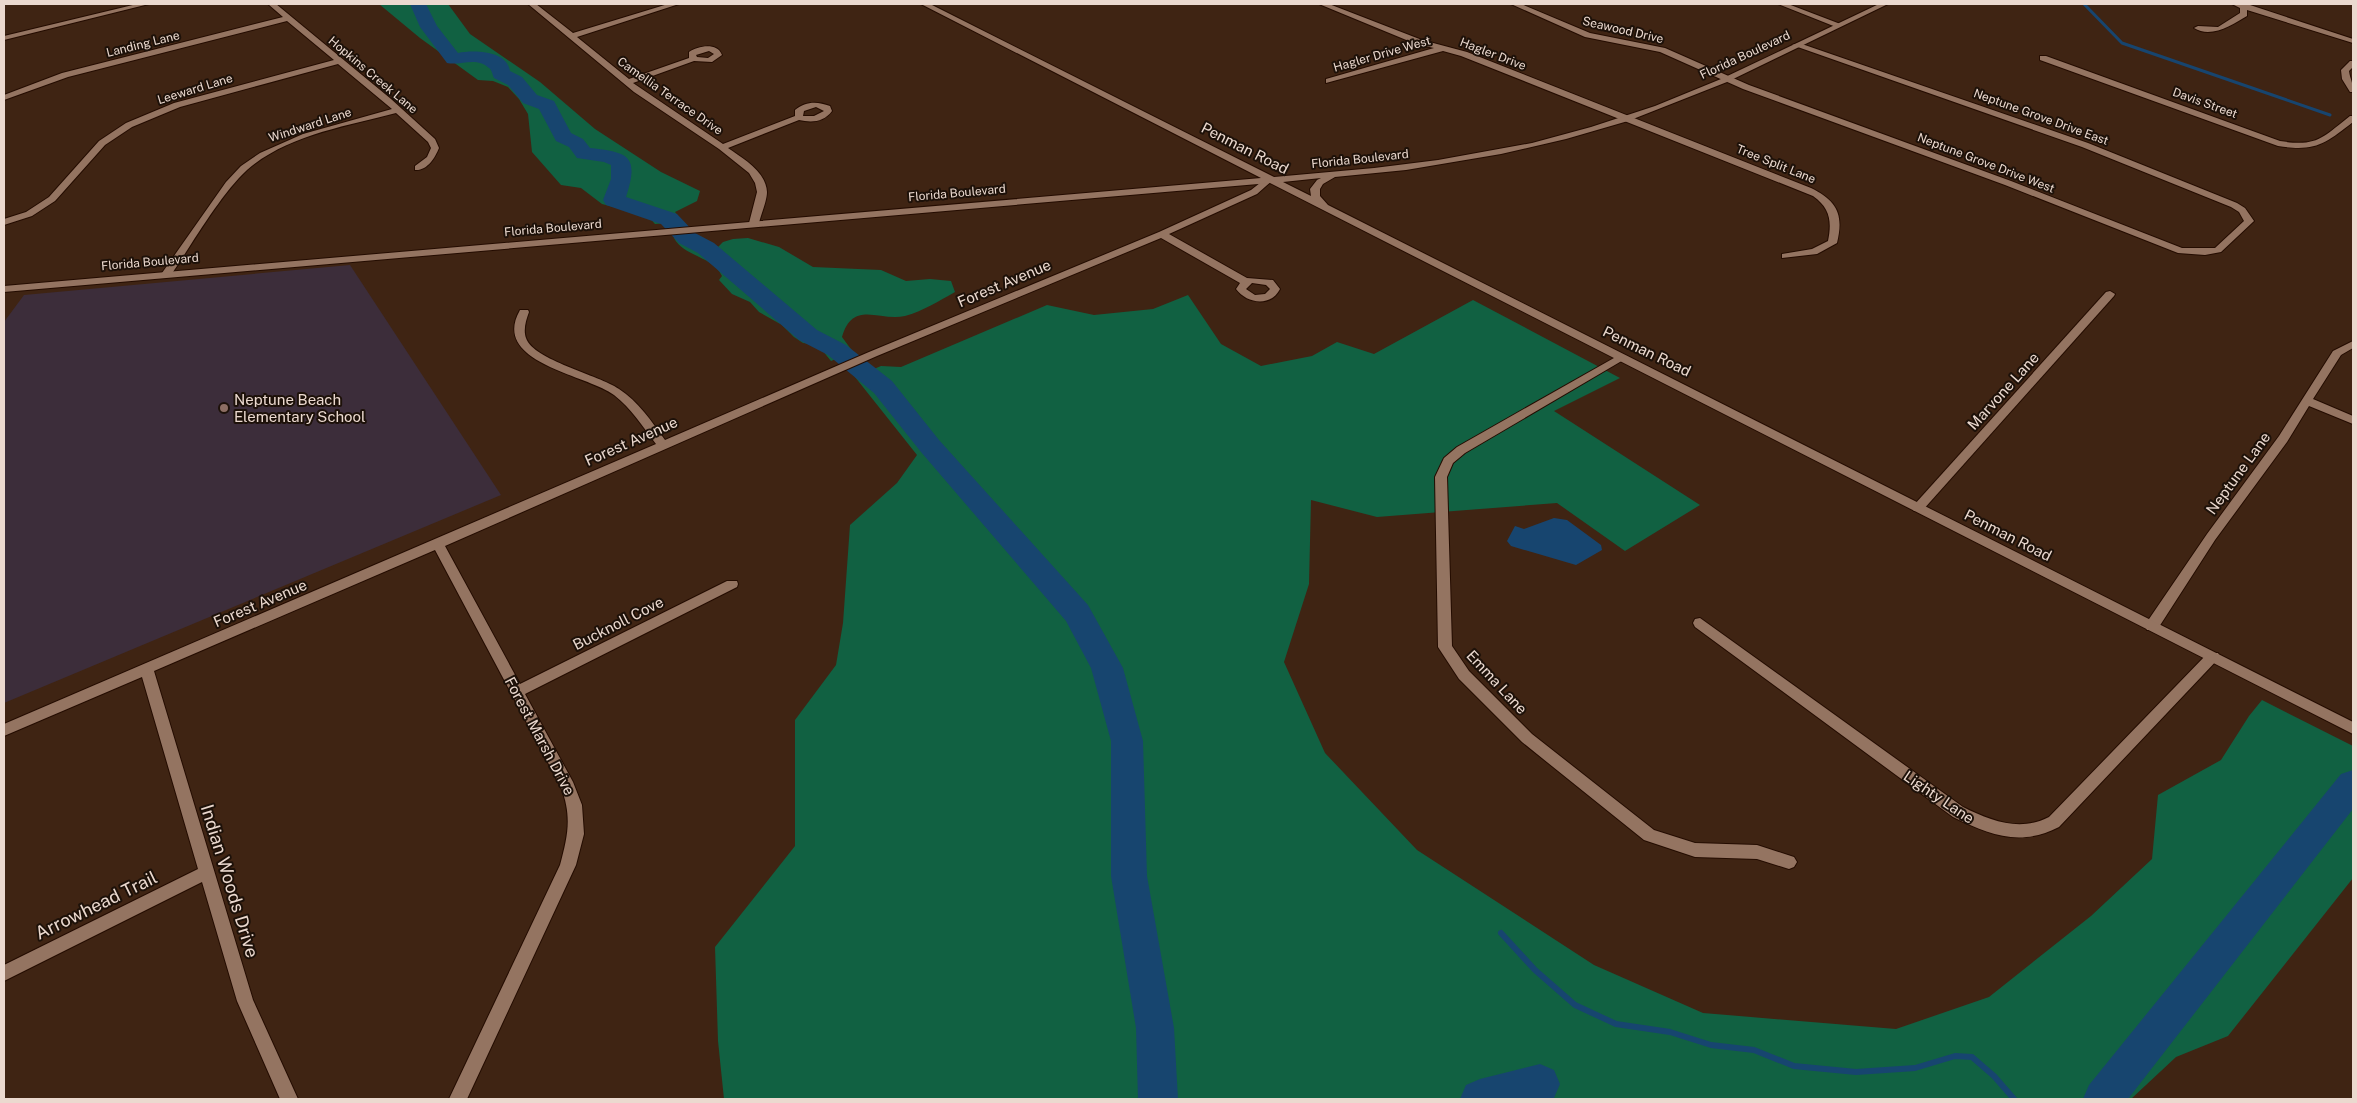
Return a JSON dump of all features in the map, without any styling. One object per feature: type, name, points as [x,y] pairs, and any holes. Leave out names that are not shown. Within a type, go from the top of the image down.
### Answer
[{"type":"street","points":[[4,38],[145,4]]},
{"type":"street","name":"Hopkins Creek Lane","points":[[272,4],[423,131],[435,148],[431,158],[418,168]]},
{"type":"street","name":"Camellia Terrace Drive","points":[[532,4],[628,82],[722,147],[753,171],[760,183],[762,192],[754,223]]},
{"type":"street","points":[[572,36],[674,4]]},
{"type":"street","name":"Penman Road","points":[[925,4],[2353,728]]},
{"type":"street","name":"Hagler Drive","points":[[1323,4],[1420,42],[1464,54],[1626,119]]},
{"type":"street","name":"Seawood Drive","points":[[1516,4],[1588,35],[1662,50],[1726,78]]},
{"type":"street","points":[[1782,4],[1839,25]]},
{"type":"street","name":"Florida Boulevard","points":[[4,288],[1420,166],[1511,150],[1626,119],[1726,78],[1884,4]]},
{"type":"street","points":[[2198,28],[2219,29],[2244,14],[2240,5]]},
{"type":"street","points":[[2240,5],[2353,41]]},
{"type":"street","name":"Landing Lane","points":[[4,98],[65,75],[289,18]]},
{"type":"street","name":"Neptune Grove Drive East","points":[[1796,45],[2045,130],[2218,197],[2234,205],[2248,217],[2248,224],[2235,236]]},
{"type":"street","name":"Hagler Drive West","points":[[1329,81],[1441,48]]},
{"type":"street","name":"Davis Street","points":[[2043,58],[2278,143],[2298,148],[2317,145],[2353,118]]},
{"type":"street","points":[[628,82],[693,59]]},
{"type":"street","name":"Leeward Lane","points":[[4,222],[29,214],[52,199],[102,143],[129,126],[177,105],[339,60]]},
{"type":"street","points":[[2353,63],[2345,70],[2346,79],[2353,90]]},
{"type":"street","name":"Neptune Grove Drive West","points":[[1726,78],[2008,183],[2181,251],[2205,252],[2218,250],[2235,236]]},
{"type":"street","name":"Windward Lane","points":[[167,273],[229,184],[239,171],[252,161],[290,142],[398,110]]},
{"type":"street","points":[[722,147],[799,117]]},
{"type":"street","name":"Tree Split Lane","points":[[1626,119],[1797,185],[1823,197],[1830,204],[1834,212],[1834,236],[1832,243],[1814,252],[1785,256]]},
{"type":"street","points":[[1334,212],[1316,197],[1315,189],[1320,182],[1342,174]]},
{"type":"street","name":"Forest Avenue","points":[[4,730],[438,544],[873,354],[1162,234],[1247,196],[1269,179]]},
{"type":"street","points":[[1162,234],[1246,282]]},
{"type":"street","name":"Marvone Lane","points":[[1918,508],[2110,294]]},
{"type":"street","points":[[524,312],[519,328],[522,341],[532,352],[547,362],[588,377],[618,392],[632,406],[662,445]]},
{"type":"street","name":"Neptune Lane","points":[[2152,626],[2307,401],[2337,353],[2353,344]]},
{"type":"street","name":"Emma Lane","points":[[1621,357],[1462,450],[1448,461],[1442,477],[1445,647],[1464,675],[1527,738],[1649,835],[1695,850],[1757,852],[1789,862]]},
{"type":"street","points":[[2307,401],[2353,420]]},
{"type":"street","name":"Forest Marsh Drive","points":[[438,544],[568,786],[575,805],[576,834],[568,865],[458,1099]]},
{"type":"street","name":"Bucknoll Cove","points":[[518,691],[732,584]]},
{"type":"street","name":"Lighty Lane","points":[[1700,623],[1958,812],[1995,829],[2029,832],[2046,827],[2054,822],[2213,657]]},
{"type":"street","name":"Indian Woods Drive","points":[[147,669],[206,873],[246,1001],[289,1099]]},
{"type":"street","name":"Arrowhead Trail","points":[[4,973],[206,873]]},
{"type":"shaded area","name":"Neptune Beach Elementary School","points":[[350,265],[501,495],[4,703],[4,322],[24,295]]},
{"type":"green space","points":[[379,4],[448,4],[470,34],[540,82],[595,129],[661,172],[700,191],[697,201],[675,212],[683,222],[655,224],[648,216],[602,204],[581,188],[561,185],[532,152],[528,114],[519,99],[508,87],[493,81],[478,80],[420,38]]},
{"type":"green space","points":[[699,236],[718,247],[723,242],[733,239],[748,238],[779,247],[813,267],[881,270],[906,281],[930,279],[951,281],[955,292],[925,309],[905,316],[860,315],[847,325],[842,337],[853,352],[831,361],[818,345],[803,343],[782,325],[759,312],[750,302],[732,294],[719,280],[722,276],[718,269],[684,249],[674,238]]},
{"type":"green space","points":[[1188,295],[1221,344],[1261,366],[1312,356],[1337,342],[1374,354],[1473,300],[1620,378],[1554,411],[1700,505],[1625,551],[1557,503],[1377,517],[1311,500],[1309,584],[1284,662],[1325,753],[1417,850],[1594,965],[1703,1013],[1896,1029],[1989,997],[2091,916],[2152,859],[2158,795],[2221,760],[2249,716],[2262,700],[2353,746],[2353,878],[2228,1036],[2176,1057],[2131,1099],[1165,1099],[1157,1069],[1144,1099],[724,1099],[718,1041],[715,947],[795,846],[795,720],[836,665],[843,623],[850,525],[897,483],[917,455],[855,377],[881,366],[901,367],[1047,305],[1094,315],[1153,309]]},
{"type":"water","points":[[1554,518],[1567,520],[1601,545],[1602,550],[1576,565],[1511,546],[1507,541],[1515,526],[1524,529]]},
{"type":"water","points":[[1157,1068],[1165,1099],[1144,1099]]},
{"type":"waterway","points":[[418,4],[429,27],[453,59],[478,56],[494,62],[500,67],[501,74],[515,81],[530,99],[547,105],[563,137],[576,143],[584,154],[608,156],[621,162],[621,179],[614,200],[669,219],[687,238],[706,248],[808,335],[837,350],[883,387],[930,446],[1077,613],[1107,668],[1127,741],[1129,876],[1155,1028],[1158,1099]]},
{"type":"waterway","points":[[2084,4],[2122,43],[2330,115]]},
{"type":"waterway","points":[[2103,1099],[2353,784]]},
{"type":"waterway","points":[[1501,933],[1535,970],[1575,1005],[1616,1024],[1670,1032],[1711,1045],[1754,1050],[1794,1066],[1856,1072],[1915,1068],[1955,1056],[1972,1057],[1994,1076],[2014,1099]]},
{"type":"waterway","points":[[1480,1099],[1540,1084]]},
{"type":"place","name":"Neptune Beach Elementary School","points":[[224,408]]}]
